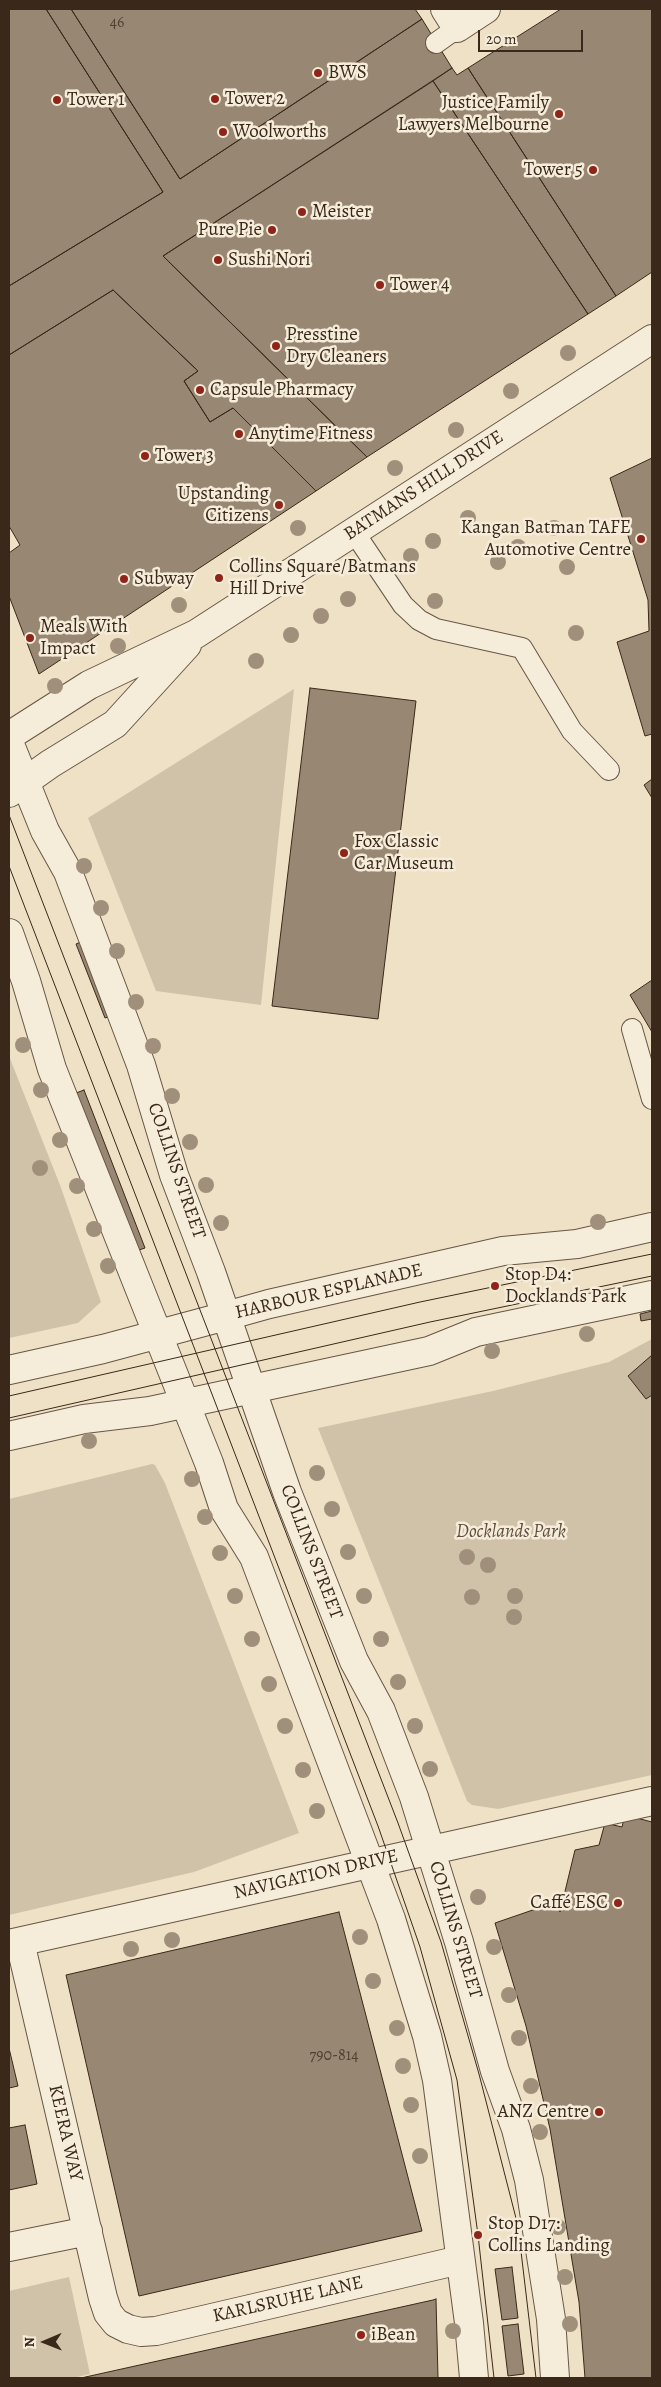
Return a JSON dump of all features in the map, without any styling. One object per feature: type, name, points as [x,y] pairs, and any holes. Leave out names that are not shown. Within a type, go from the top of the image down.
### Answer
[{"type":"street","points":[[446,26],[486,9]]},
{"type":"street","name":"BATMANS HILL DRIVE","points":[[9,736],[89,685],[196,634],[652,339]]},
{"type":"street","name":"BATMANS HILL DRIVE","points":[[17,788],[115,724],[196,634]]},
{"type":"street","name":"COLLINS STREET","points":[[9,742],[17,788],[45,831],[68,872],[134,1047],[174,1175],[226,1316],[287,1492],[354,1662],[381,1711],[414,1797],[529,2180],[551,2319],[556,2378]]},
{"type":"street","points":[[9,933],[26,981],[52,1069],[224,1509],[254,1557],[370,1862],[414,1990],[435,2071],[474,2378]]},
{"type":"street","name":"HARBOUR ESPLANADE","points":[[9,1370],[103,1349],[269,1304],[503,1252],[577,1244],[652,1227]]},
{"type":"street","points":[[9,1436],[84,1419],[150,1411],[429,1351],[476,1332],[652,1295]]},
{"type":"street","name":"NAVIGATION DRIVE","points":[[14,1943],[652,1800]]},
{"type":"street","name":"KEERA WAY","points":[[14,1943],[88,2231],[103,2298],[116,2323]]},
{"type":"street","points":[[9,2247],[88,2231]]},
{"type":"street","name":"KARLSRUHE LANE","points":[[116,2323],[128,2330],[141,2332],[156,2331],[460,2260]]},
{"type":"lane","points":[[354,532],[403,605],[419,620],[436,629],[463,637],[522,648],[572,731],[608,770]]},
{"type":"lane","points":[[545,717],[548,690]]},
{"type":"lane","points":[[632,1029],[652,1099]]},
{"type":"green space","points":[[294,689],[261,1005],[156,991],[88,818]]},
{"type":"green space","points":[[9,1056],[60,1185],[101,1302],[78,1323],[9,1338]]},
{"type":"green space","name":"Docklands Park","points":[[652,1339],[652,1775],[498,1809],[472,1805],[467,1801],[318,1428],[493,1391],[609,1362]]},
{"type":"green space","points":[[152,1464],[155,1465],[165,1483],[299,1833],[194,1872],[9,1915],[9,1499]]},
{"type":"green space","points":[[69,2277],[90,2374],[73,2378],[9,2378],[9,2291]]},
{"type":"building","name":"Tower 1","points":[[9,9],[46,9],[163,192],[9,286]]},
{"type":"building","points":[[46,9],[71,9],[180,179],[422,19],[452,68],[163,256],[367,457],[316,491],[233,408],[210,422],[184,381],[198,371],[113,290],[9,355],[9,286],[163,192]]},
{"type":"building","name":"Tower 2","points":[[71,9],[415,9],[422,19],[180,179]]},
{"type":"building","name":"Tower 5","points":[[561,9],[652,9],[652,272],[616,296],[468,68]]},
{"type":"building","points":[[452,68],[457,75],[468,68],[616,296],[588,314],[433,81]]},
{"type":"building","name":"Tower 4","points":[[433,81],[588,314],[367,457],[163,256]]},
{"type":"building","name":"Tower 3","points":[[113,290],[198,371],[184,381],[210,422],[233,408],[316,491],[39,674],[9,596],[9,553],[20,545],[9,526],[9,355]]},
{"type":"building","name":"Kangan Batman TAFE Automotive Centre","points":[[652,458],[652,734],[645,736],[617,642],[649,631],[648,600],[610,478]]},
{"type":"building","points":[[310,688],[416,701],[378,1019],[272,1006]]},
{"type":"building","points":[[652,779],[652,798],[644,785]]},
{"type":"building","points":[[83,941],[111,1016],[105,1018],[76,944]]},
{"type":"building","points":[[652,980],[652,1032],[630,995]]},
{"type":"building","points":[[84,1090],[145,1248],[136,1251],[76,1093]]},
{"type":"building","points":[[652,1311],[652,1319],[641,1321],[640,1314]]},
{"type":"building","points":[[652,1355],[652,1395],[646,1399],[628,1376]]},
{"type":"building","name":"ANZ Centre","points":[[625,1815],[652,1822],[652,2378],[585,2378],[579,2302],[550,2129],[526,2026],[495,1923],[556,1902],[560,1912],[575,1850],[599,1845],[605,1823],[622,1827]]},
{"type":"building","points":[[339,1912],[422,2231],[139,2296],[66,1975]]},
{"type":"building","points":[[9,2048],[18,2086],[9,2088]]},
{"type":"building","points":[[25,2125],[37,2184],[9,2190],[9,2128]]},
{"type":"building","points":[[512,2267],[518,2318],[502,2320],[495,2269]]},
{"type":"building","points":[[436,2299],[438,2378],[81,2378],[433,2300]]},
{"type":"building","points":[[518,2324],[524,2374],[508,2376],[502,2326]]},
{"type":"tram line","points":[[9,815],[398,1823],[441,1942],[479,2074],[518,2226],[536,2378]]},
{"type":"tram line","points":[[9,866],[378,1826],[420,1947],[457,2080],[478,2235],[494,2378]]},
{"type":"tram line","points":[[9,1396],[420,1302],[652,1254]]},
{"type":"tram line","points":[[9,1418],[430,1322],[652,1276]]},
{"type":"place","name":"BWS","points":[[318,73]]},
{"type":"place","name":"Tower 2","points":[[215,99]]},
{"type":"place","name":"Tower 1","points":[[57,100]]},
{"type":"place","name":"Justice Family Lawyers Melbourne","points":[[559,114]]},
{"type":"place","name":"Woolworths","points":[[223,132]]},
{"type":"place","name":"Tower 5","points":[[593,170]]},
{"type":"place","name":"Meister","points":[[302,212]]},
{"type":"place","name":"Pure Pie","points":[[272,230]]},
{"type":"place","name":"Sushi Nori","points":[[218,260]]},
{"type":"place","name":"Tower 4","points":[[380,285]]},
{"type":"place","name":"Presstine Dry Cleaners","points":[[276,346]]},
{"type":"place","name":"Capsule Pharmacy","points":[[200,390]]},
{"type":"place","name":"Anytime Fitness","points":[[239,434]]},
{"type":"place","name":"Tower 3","points":[[145,456]]},
{"type":"place","name":"Upstanding Citizens","points":[[279,505]]},
{"type":"place","name":"Kangan Batman TAFE Automotive Centre","points":[[641,539]]},
{"type":"place","name":"Collins Square/Batmans Hill Drive","points":[[219,578]]},
{"type":"place","name":"Subway","points":[[124,579]]},
{"type":"place","name":"Meals With Impact","points":[[30,638]]},
{"type":"place","name":"Fox Classic Car Museum","points":[[344,853]]},
{"type":"place","name":"Stop D4: Docklands Park","points":[[495,1286]]},
{"type":"place","name":"Caffé ESC","points":[[618,1903]]},
{"type":"place","name":"ANZ Centre","points":[[599,2112]]},
{"type":"place","name":"Stop D17: Collins Landing","points":[[478,2235]]},
{"type":"place","name":"iBean","points":[[361,2335]]}]
